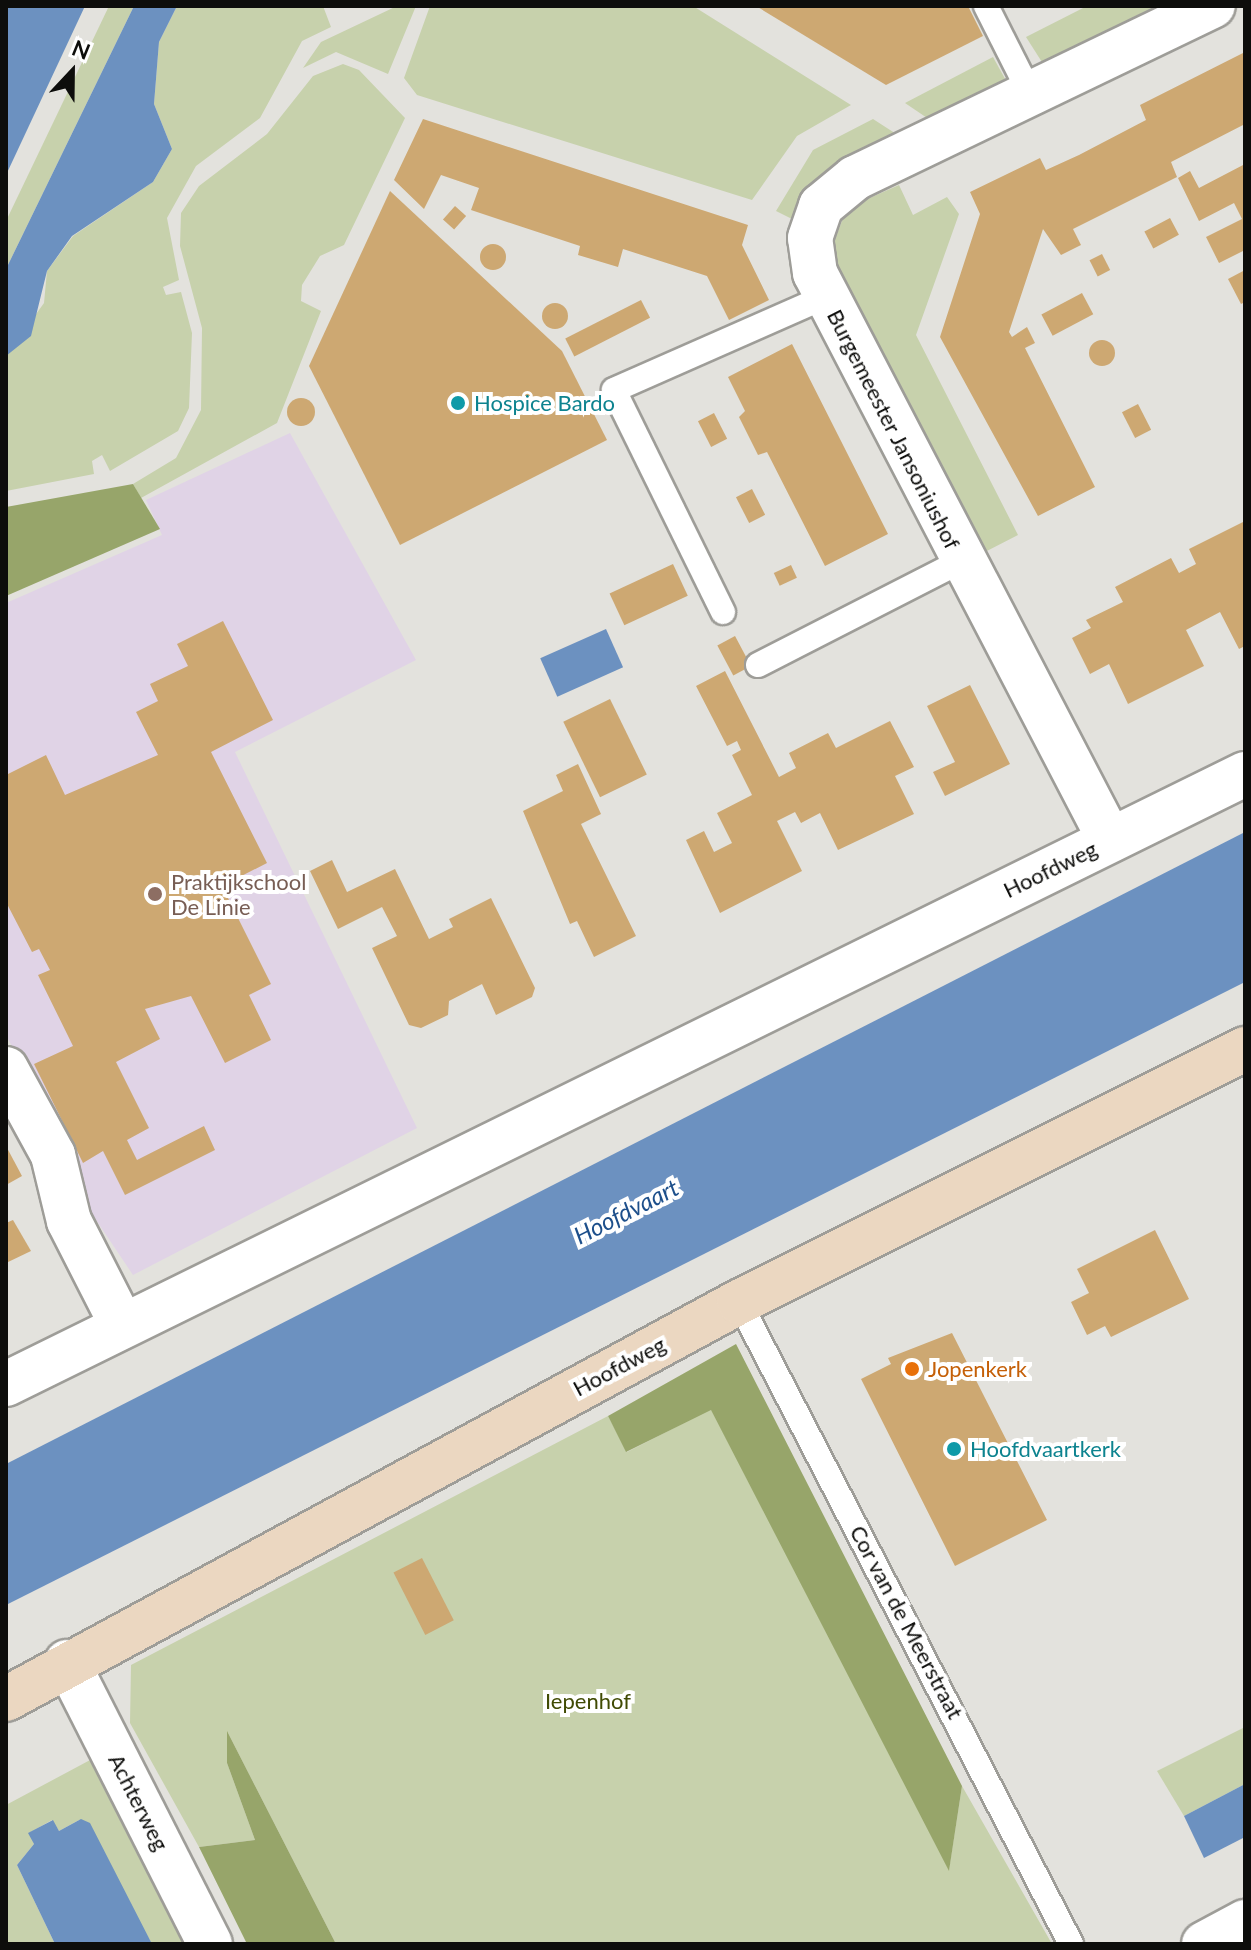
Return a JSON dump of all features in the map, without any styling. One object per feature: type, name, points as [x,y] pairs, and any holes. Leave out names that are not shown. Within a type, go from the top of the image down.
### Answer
[{"type":"street","name":"Burgemeester Jansoniushof","points":[[1110,840],[961,561],[827,296],[810,238],[821,206],[855,178],[1032,97],[1213,6]]},
{"type":"street","name":"Hoofdweg","points":[[6,1384],[1245,774]]},
{"type":"street","name":"Hoofdweg","points":[[6,1699],[67,1662],[739,1302],[1244,1050]]},
{"type":"street","points":[[6,1069],[53,1155],[69,1221],[122,1325]]},
{"type":"street","name":"Achterweg","points":[[67,1662],[210,1944]]},
{"type":"street","points":[[1204,1944],[1245,1922]]},
{"type":"lane","points":[[986,6],[1032,97]]},
{"type":"lane","name":"Burgemeester Jansoniushof","points":[[723,612],[614,390],[827,296]]},
{"type":"lane","name":"Burgemeester Jansoniushof","points":[[758,665],[961,561]]},
{"type":"lane","name":"Cor van de Meerstraat","points":[[739,1302],[1071,1944]]},
{"type":"shaded area","name":"Praktijkschool De Linie","points":[[290,433],[416,660],[235,752],[417,1128],[133,1275],[86,1205],[74,1165],[6,1035],[6,603],[162,535],[146,500]]},
{"type":"green space","points":[[109,6],[134,6],[6,269],[6,221]]},
{"type":"green space","points":[[177,6],[323,6],[331,27],[302,41],[260,118],[196,166],[167,218],[179,280],[163,287],[166,295],[181,292],[192,333],[189,408],[178,431],[110,471],[102,455],[92,461],[94,474],[6,491],[6,356],[44,303],[47,271],[73,236],[153,182],[172,149],[154,104],[159,42]]},
{"type":"green space","points":[[397,6],[416,6],[388,74],[336,52],[303,68],[321,42]]},
{"type":"green space","points":[[430,6],[693,6],[851,105],[797,136],[752,200],[417,95],[404,78]]},
{"type":"green space","points":[[1087,6],[1175,6],[1047,70],[1026,37]]},
{"type":"green space","points":[[993,57],[1009,86],[936,124],[905,103]]},
{"type":"green space","points":[[343,64],[359,70],[405,118],[344,245],[320,256],[302,285],[301,301],[321,311],[277,423],[141,498],[133,484],[176,458],[201,410],[202,328],[180,246],[181,213],[199,186],[267,134],[313,76]]},
{"type":"green space","points":[[873,119],[904,139],[808,195],[792,219],[776,211],[813,150]]},
{"type":"green space","points":[[899,185],[913,215],[947,197],[959,214],[916,335],[1018,535],[981,554],[830,252],[847,208]]},
{"type":"green space","points":[[133,484],[160,529],[6,596],[6,507]]},
{"type":"green space","points":[[736,1344],[962,1786],[949,1871],[711,1410],[626,1452],[608,1416]]},
{"type":"green space","name":"Iepenhof","points":[[711,1409],[949,1870],[962,1786],[1052,1944],[336,1944],[228,1733],[227,1763],[255,1840],[199,1847],[130,1723],[131,1665],[608,1416],[627,1452]]},
{"type":"green space","points":[[1245,1727],[1245,1784],[1184,1816],[1157,1771]]},
{"type":"green space","points":[[227,1731],[336,1944],[247,1944],[199,1847],[255,1840],[227,1763]]},
{"type":"green space","points":[[92,1759],[191,1944],[152,1944],[79,1820],[59,1831],[52,1820],[29,1833],[34,1844],[17,1865],[55,1944],[6,1944],[6,1805]]},
{"type":"water","points":[[6,6],[85,6],[6,175]]},
{"type":"water","points":[[134,6],[177,6],[159,42],[154,104],[172,149],[153,182],[72,236],[47,271],[31,336],[6,356],[6,269]]},
{"type":"water","points":[[606,629],[623,667],[557,697],[540,658]]},
{"type":"water","name":"Hoofdvaart","points":[[1245,832],[1245,982],[6,1605],[6,1464]]},
{"type":"water","points":[[1245,1784],[1245,1837],[1204,1858],[1184,1816]]},
{"type":"water","points":[[81,1819],[90,1823],[152,1944],[55,1944],[17,1865],[34,1844],[28,1833],[53,1820],[59,1831]]},
{"type":"building","points":[[756,6],[968,6],[983,36],[886,85]]},
{"type":"building","points":[[1245,52],[1245,124],[1171,162],[1177,177],[1073,229],[1081,245],[1061,255],[1043,229],[1009,332],[1012,337],[1027,327],[1035,343],[1025,348],[1095,487],[1038,516],[940,337],[980,214],[970,192],[1040,158],[1046,170],[1079,155],[1146,120],[1140,105]]},
{"type":"building","points":[[423,119],[748,225],[742,245],[769,300],[729,320],[707,276],[623,249],[618,267],[578,255],[580,246],[471,210],[479,188],[441,175],[424,209],[394,180]]},
{"type":"building","points":[[1245,164],[1245,250],[1219,263],[1206,237],[1242,219],[1234,203],[1199,221],[1178,178],[1190,171],[1199,188]]},
{"type":"building","name":"Hospice Bardo","points":[[390,191],[562,351],[607,440],[400,545],[309,366]]},
{"type":"building","points":[[455,206],[466,216],[454,229],[443,219]]},
{"type":"building","points":[[1170,218],[1179,235],[1153,248],[1144,232]]},
{"type":"building","points":[[493,244],[502,248],[506,257],[502,266],[493,270],[484,266],[480,257],[484,248]]},
{"type":"building","points":[[1102,254],[1110,270],[1098,276],[1090,260]]},
{"type":"building","points":[[1245,270],[1245,302],[1241,304],[1228,279]]},
{"type":"building","points":[[1082,293],[1093,314],[1053,336],[1041,315]]},
{"type":"building","points":[[641,300],[650,318],[574,356],[565,339]]},
{"type":"building","points":[[555,303],[564,307],[568,316],[564,325],[555,329],[546,325],[542,316],[546,307]]},
{"type":"building","points":[[1102,340],[1111,344],[1115,353],[1111,362],[1102,366],[1093,362],[1089,353],[1093,344]]},
{"type":"building","points":[[792,344],[888,534],[825,566],[767,452],[758,455],[739,417],[745,411],[728,377]]},
{"type":"building","points":[[301,398],[311,402],[315,412],[311,422],[301,426],[291,422],[287,412],[291,402]]},
{"type":"building","points":[[1138,404],[1151,430],[1135,438],[1122,412]]},
{"type":"building","points":[[714,413],[727,439],[711,447],[698,421]]},
{"type":"building","points":[[752,489],[765,515],[749,523],[736,497]]},
{"type":"building","points":[[1245,521],[1245,646],[1239,649],[1220,612],[1186,630],[1204,666],[1128,704],[1109,664],[1090,674],[1072,638],[1091,628],[1086,620],[1123,602],[1115,587],[1171,558],[1179,573],[1196,564],[1189,549]]},
{"type":"building","points":[[673,564],[688,596],[624,625],[610,594]]},
{"type":"building","points":[[791,565],[797,578],[780,586],[774,573]]},
{"type":"building","points":[[223,621],[273,720],[211,752],[267,863],[222,886],[271,984],[249,995],[271,1040],[225,1063],[191,996],[145,1009],[160,1039],[116,1062],[149,1128],[127,1140],[137,1160],[204,1126],[215,1150],[125,1195],[103,1151],[83,1163],[34,1064],[73,1046],[38,975],[50,970],[39,949],[32,952],[6,902],[6,775],[46,755],[65,795],[158,755],[136,712],[158,701],[150,684],[188,666],[177,644]]},
{"type":"building","points":[[735,636],[751,666],[733,675],[717,645]]},
{"type":"building","points":[[725,671],[779,777],[796,768],[789,753],[828,733],[836,748],[890,721],[914,767],[895,776],[914,814],[838,850],[820,813],[801,823],[795,812],[777,821],[802,871],[720,913],[686,840],[704,831],[714,852],[732,843],[717,813],[752,795],[732,755],[741,750],[737,741],[727,746],[696,686]]},
{"type":"building","points":[[970,685],[1010,764],[945,796],[933,772],[955,762],[927,706]]},
{"type":"building","points":[[610,699],[647,774],[600,797],[563,722]]},
{"type":"building","points":[[578,764],[601,814],[581,824],[636,936],[594,957],[577,921],[570,924],[523,811],[563,791],[556,775]]},
{"type":"building","points":[[332,860],[347,892],[395,869],[429,939],[453,927],[449,919],[491,898],[535,988],[532,997],[496,1015],[482,984],[449,1001],[448,1015],[421,1028],[409,1025],[372,948],[397,936],[382,907],[338,929],[310,871]]},
{"type":"building","points":[[6,1146],[22,1176],[6,1185]]},
{"type":"building","points":[[13,1220],[31,1251],[6,1263],[6,1223]]},
{"type":"building","points":[[1155,1230],[1189,1299],[1111,1337],[1105,1326],[1087,1335],[1071,1302],[1089,1293],[1077,1269]]},
{"type":"building","name":"Hoofdvaartkerk","points":[[952,1333],[1047,1520],[955,1566],[861,1379],[891,1364],[888,1358]]},
{"type":"building","points":[[422,1558],[454,1620],[425,1635],[393,1573]]},
{"type":"place","name":"Hospice Bardo","points":[[458,403]]},
{"type":"place","name":"Praktijkschool De Linie","points":[[155,894]]},
{"type":"place","name":"Jopenkerk","points":[[912,1369]]},
{"type":"place","name":"Hoofdvaartkerk","points":[[954,1449]]}]
